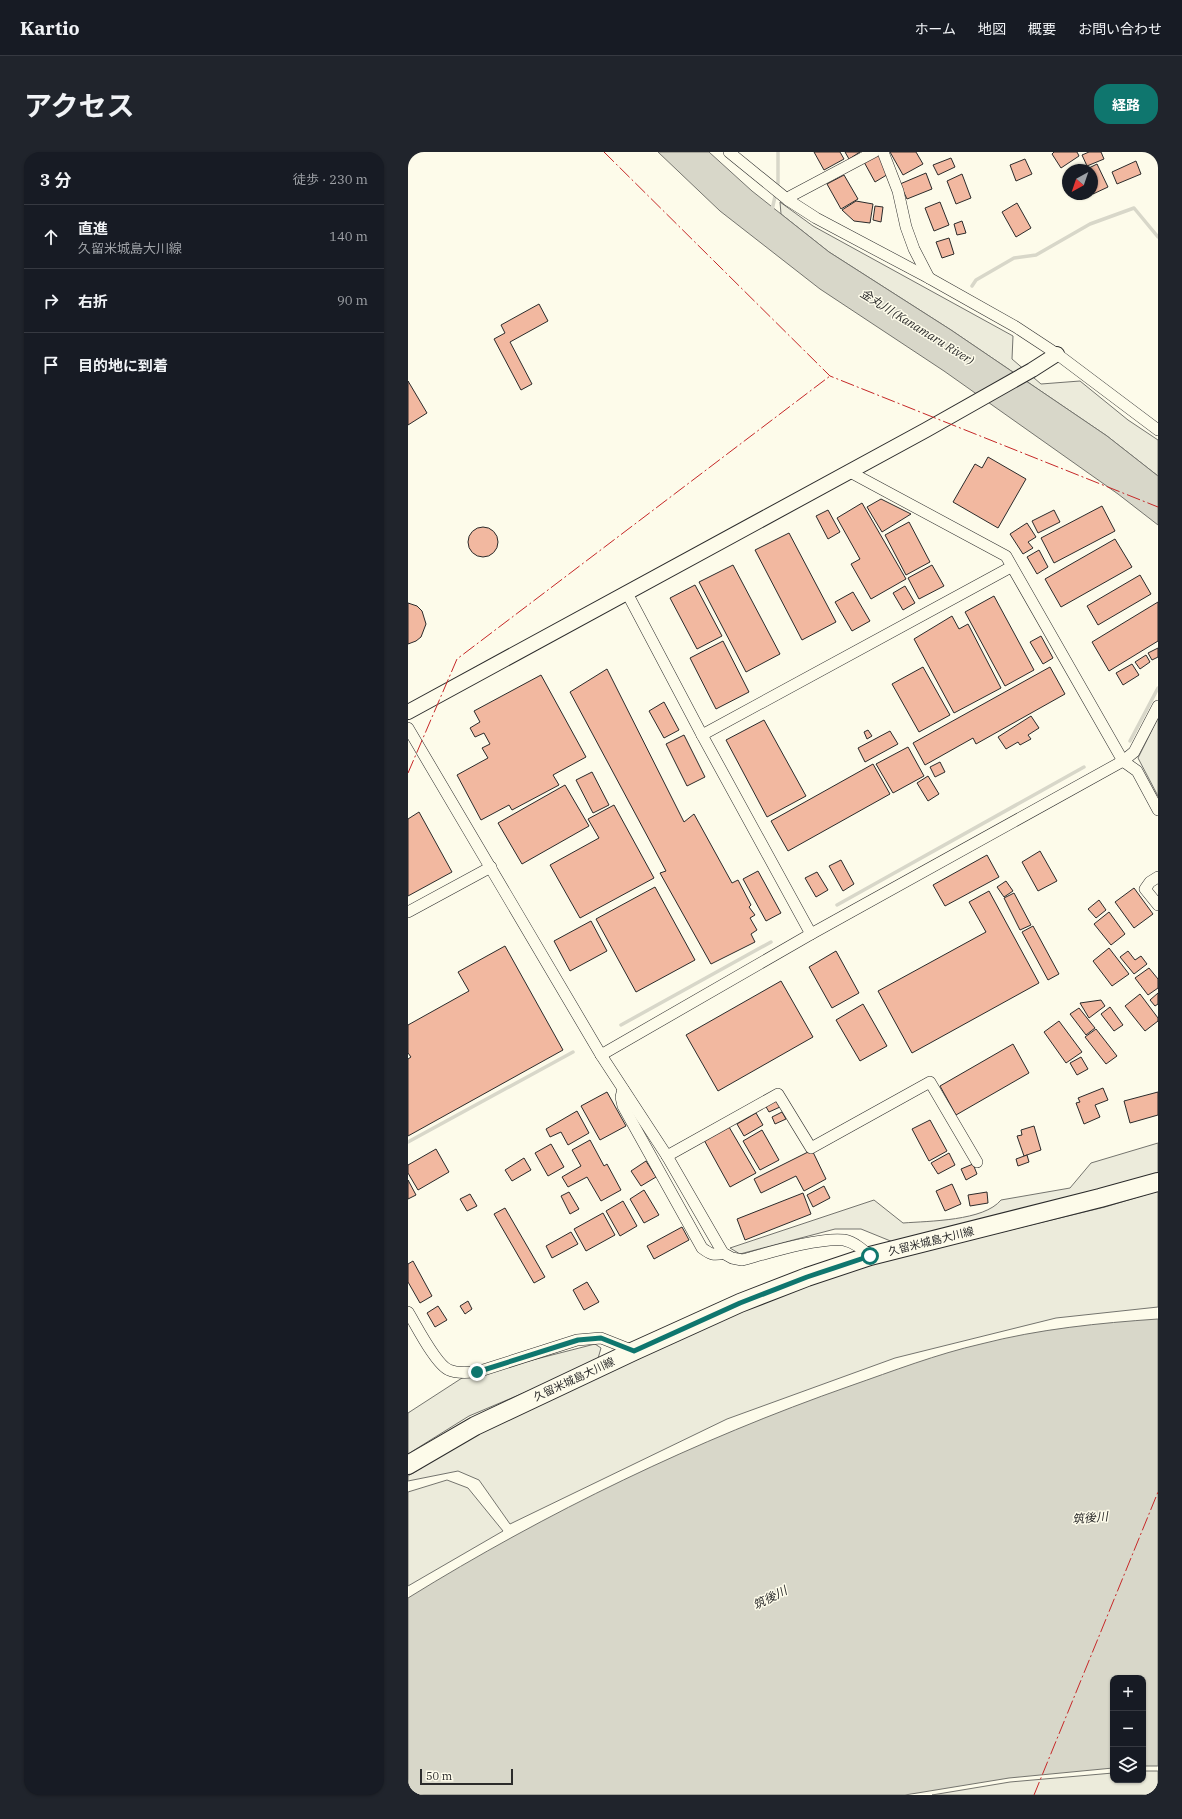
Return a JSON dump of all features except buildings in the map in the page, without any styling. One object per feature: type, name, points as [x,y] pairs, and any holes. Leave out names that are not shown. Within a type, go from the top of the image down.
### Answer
[{"type":"main road","name":"久留米城島大川線","points":[[408,1465],[475,1426],[634,1351],[740,1303],[807,1277],[870,1256],[1158,1182]]},
{"type":"street","points":[[729,152],[769,186],[816,218],[929,278],[1016,327],[1057,354],[1158,430]]},
{"type":"street","points":[[785,198],[874,152]]},
{"type":"street","points":[[884,152],[898,191],[906,227],[914,249],[929,278]]},
{"type":"street","points":[[408,712],[850,472],[1032,370],[1057,354]]},
{"type":"street","points":[[850,472],[1006,556],[1122,762],[1136,771],[1158,810]]},
{"type":"street","points":[[702,735],[1011,566]]},
{"type":"street","points":[[627,593],[702,735],[811,934]]},
{"type":"street","points":[[601,1055],[811,934],[1122,762],[1134,752],[1158,706]]},
{"type":"street","points":[[408,728],[601,1055],[667,1156],[723,1253],[732,1258],[742,1260],[824,1240],[845,1240],[858,1246],[870,1256]]},
{"type":"street","points":[[408,912],[491,867]]},
{"type":"street","points":[[1158,877],[1150,882],[1146,889],[1158,905]]},
{"type":"street","points":[[667,1156],[778,1094],[811,1148],[930,1082],[977,1162]]},
{"type":"street","points":[[623,1089],[621,1097],[623,1106],[702,1248],[709,1254],[716,1255],[723,1253]]},
{"type":"street","points":[[408,1312],[439,1362],[448,1370],[459,1373],[477,1372],[578,1340],[601,1338],[634,1351]]},
{"type":"shaded area","points":[[780,202],[813,226],[1013,336],[1012,359],[1041,384],[1080,381],[1128,420],[1158,440],[1158,476],[1107,436],[951,330],[829,252],[781,214]]},
{"type":"shaded area","points":[[1158,718],[1158,796],[1138,758]]},
{"type":"shaded area","points":[[1158,1143],[1158,1174],[893,1242],[861,1229],[835,1229],[740,1254],[730,1248],[874,1200],[903,1223],[955,1219],[969,1216],[993,1207],[1001,1200],[1070,1188],[1091,1163]]},
{"type":"shaded area","points":[[1158,1191],[1158,1307],[1056,1318],[895,1358],[727,1419],[510,1524],[479,1480],[458,1471],[408,1481],[408,1476],[483,1430],[745,1309],[853,1268],[1105,1207]]},
{"type":"shaded area","points":[[595,1344],[601,1348],[597,1362],[469,1416],[408,1454],[408,1413],[462,1378]]},
{"type":"shaded area","points":[[447,1480],[468,1488],[503,1531],[408,1586],[408,1492]]},
{"type":"shaded area","points":[[1146,1771],[1158,1771],[1158,1795],[932,1795],[1010,1782],[1110,1773],[1110,1783],[1146,1783]]},
{"type":"water","name":"金丸川 (Kanamaru River)","points":[[658,152],[709,152],[752,191],[829,252],[951,330],[1107,436],[1158,476],[1158,525],[1118,494],[944,371],[820,289],[720,211]]},
{"type":"water","name":"筑後川","points":[[1158,1319],[1158,1766],[1146,1766],[1146,1675],[1110,1675],[1110,1768],[1009,1778],[905,1795],[408,1795],[408,1598],[461,1566],[568,1507],[679,1454],[792,1407],[915,1363],[981,1344],[1025,1334],[1114,1322]]},
{"type":"waterway","points":[[772,210],[778,183],[778,152]]},
{"type":"waterway","points":[[972,286],[976,280],[1014,258],[1036,255],[1090,224],[1134,208],[1158,237]]},
{"type":"waterway","points":[[1130,741],[1158,688]]},
{"type":"waterway","points":[[837,905],[1084,767]]},
{"type":"waterway","points":[[621,1025],[771,942]]},
{"type":"waterway","points":[[408,1142],[573,1052]]},
{"type":"power","points":[[604,152],[830,376],[1158,507]]},
{"type":"power","points":[[408,773],[457,659],[830,376]]},
{"type":"power","points":[[1034,1795],[1158,1492]]},
{"type":"route","points":[[477,1372],[578,1340],[601,1338],[620,1344],[634,1351],[740,1303],[807,1277],[870,1256]]}]
